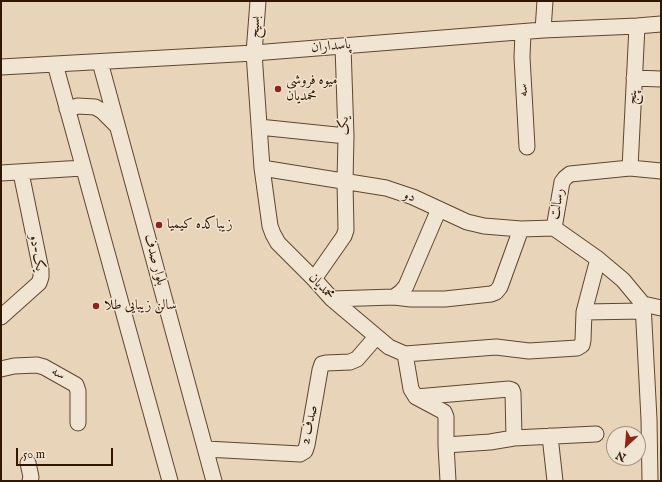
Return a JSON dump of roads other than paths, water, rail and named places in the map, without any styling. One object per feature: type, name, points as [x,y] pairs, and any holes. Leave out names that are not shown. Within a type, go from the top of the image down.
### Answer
[{"type":"street","name":"بسیح","points":[[254,53],[258,1]]},
{"type":"street","points":[[543,30],[545,1]]},
{"type":"street","name":"پاسداران","points":[[1,67],[254,53],[543,30],[661,24]]},
{"type":"street","name":"پنج","points":[[630,168],[637,26]]},
{"type":"street","name":"سه","points":[[522,32],[526,147]]},
{"type":"street","name":"یک","points":[[314,279],[344,236],[346,230],[346,136],[343,46]]},
{"type":"street","name":"محمدیان","points":[[254,53],[262,168],[270,226],[273,234],[278,243],[332,299],[389,347],[405,354]]},
{"type":"street","name":"بلوار صدف","points":[[100,62],[214,481]]},
{"type":"street","points":[[55,64],[170,481]]},
{"type":"street","points":[[634,78],[661,79]]},
{"type":"street","points":[[67,109],[78,106],[95,107],[111,118],[118,127]]},
{"type":"street","points":[[259,127],[346,136]]},
{"type":"street","points":[[1,174],[83,168]]},
{"type":"street","name":"دو","points":[[262,168],[386,188],[413,198],[467,222],[484,226],[521,229],[554,228]]},
{"type":"street","points":[[630,168],[661,171]]},
{"type":"street","name":"رسالت","points":[[630,168],[570,174],[562,182],[554,228],[598,259],[624,280],[643,308]]},
{"type":"street","name":"یک-دو","points":[[1,317],[39,283],[41,277],[41,270],[21,173]]},
{"type":"street","points":[[394,297],[406,286],[439,209]]},
{"type":"street","points":[[332,299],[394,297],[444,299],[491,294],[496,292],[500,287],[521,229]]},
{"type":"street","points":[[448,481],[446,417],[444,412],[416,397],[411,389],[405,354],[496,346],[529,351],[577,348],[582,345],[584,312],[598,259]]},
{"type":"street","points":[[643,308],[655,420],[650,481]]},
{"type":"street","points":[[584,312],[661,308]]},
{"type":"street","name":"صدف 2","points":[[206,449],[300,454],[305,451],[322,364],[350,362],[357,359],[376,337]]},
{"type":"street","name":"سه","points":[[1,369],[14,366],[36,365],[50,370],[76,385],[78,391],[78,423]]},
{"type":"street","points":[[416,397],[509,389],[512,390],[514,438]]},
{"type":"street","points":[[446,445],[490,442],[514,438],[596,434]]},
{"type":"street","points":[[550,436],[555,481]]},
{"type":"street","points":[[28,463],[31,477],[30,481]]},
{"type":"place","name":"میوه فروشی محمدیان","points":[[278,89]]},
{"type":"place","name":"زیباکده کیمیا","points":[[159,225]]},
{"type":"place","name":"سالن زیبایی طلا","points":[[96,306]]}]
